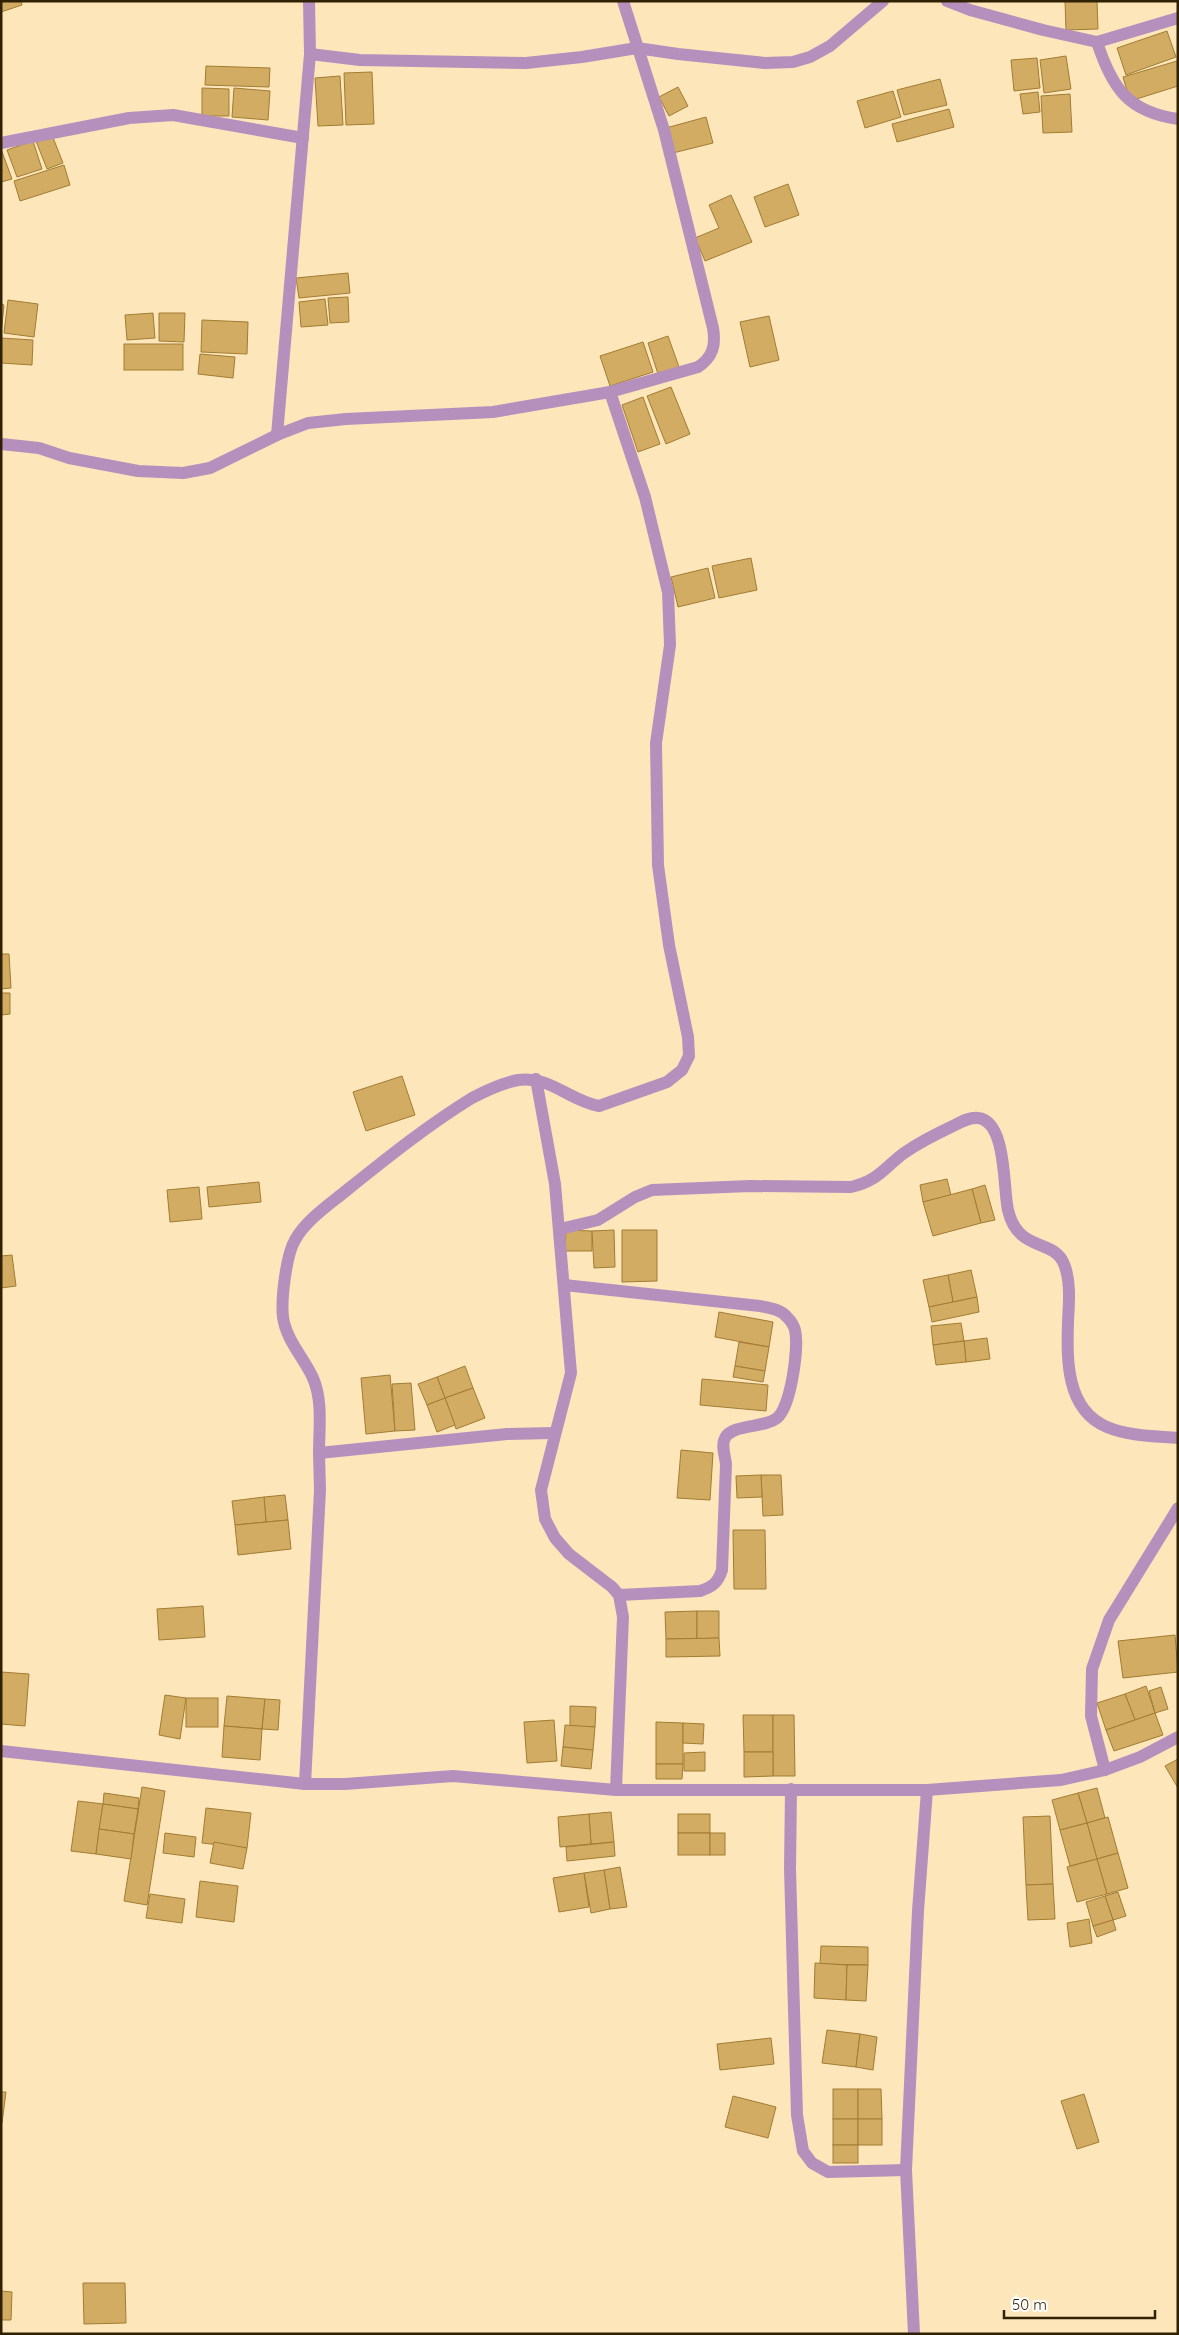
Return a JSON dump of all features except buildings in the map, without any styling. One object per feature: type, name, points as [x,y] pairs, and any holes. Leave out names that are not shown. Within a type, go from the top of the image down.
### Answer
[{"type":"street","points":[[277,435],[310,54],[309,1]]},
{"type":"street","points":[[1,444],[39,448],[69,458],[138,471],[184,473],[210,468],[277,435],[308,423],[346,419],[493,412],[610,392],[698,367],[707,361],[713,351],[715,340],[664,130],[623,1]]},
{"type":"street","points":[[310,54],[360,60],[526,63],[582,58],[637,48],[765,63],[793,62],[810,58],[830,46],[883,1]]},
{"type":"street","points":[[947,1],[988,15],[1097,42],[1178,18]]},
{"type":"street","points":[[1097,42],[1113,82],[1125,98],[1143,110],[1178,119]]},
{"type":"street","points":[[1,143],[128,118],[173,115],[303,138]]},
{"type":"street","points":[[305,1784],[320,1490],[318,1401],[314,1380],[287,1333],[283,1317],[287,1260],[295,1239],[319,1213],[394,1153],[472,1098],[517,1080],[536,1080],[549,1083],[588,1104],[599,1106],[667,1082],[682,1070],[688,1056],[688,1037],[669,945],[658,865],[656,743],[670,645],[668,592],[645,497],[610,392]]},
{"type":"street","points":[[536,1080],[555,1184],[571,1373],[565,1403],[554,1433],[541,1490],[544,1519],[555,1538],[569,1554],[619,1595],[623,1617],[616,1790]]},
{"type":"street","points":[[560,1229],[598,1220],[635,1197],[652,1190],[750,1186],[852,1187],[867,1184],[924,1139],[969,1118],[979,1118],[993,1127],[997,1138],[1004,1167],[1008,1210],[1014,1225],[1020,1235],[1028,1241],[1050,1249],[1064,1263],[1069,1298],[1067,1363],[1075,1393],[1084,1408],[1107,1427],[1139,1434],[1178,1438]]},
{"type":"street","points":[[564,1285],[760,1306],[775,1309],[787,1316],[794,1329],[796,1346],[785,1409],[778,1418],[769,1423],[731,1431],[725,1438],[723,1448],[726,1464],[722,1570],[719,1580],[710,1587],[700,1590],[619,1595]]},
{"type":"street","points":[[319,1453],[507,1434],[554,1433]]},
{"type":"street","points":[[1106,1770],[1091,1716],[1092,1668],[1109,1620],[1178,1508]]},
{"type":"street","points":[[1,1751],[305,1784],[345,1784],[454,1776],[616,1790],[928,1790],[1061,1780],[1106,1770],[1140,1757],[1178,1737]]},
{"type":"street","points":[[791,1789],[790,1869],[797,2115],[803,2151],[812,2164],[828,2172],[906,2170]]},
{"type":"street","points":[[914,2334],[906,2170],[918,1911],[928,1790]]}]
